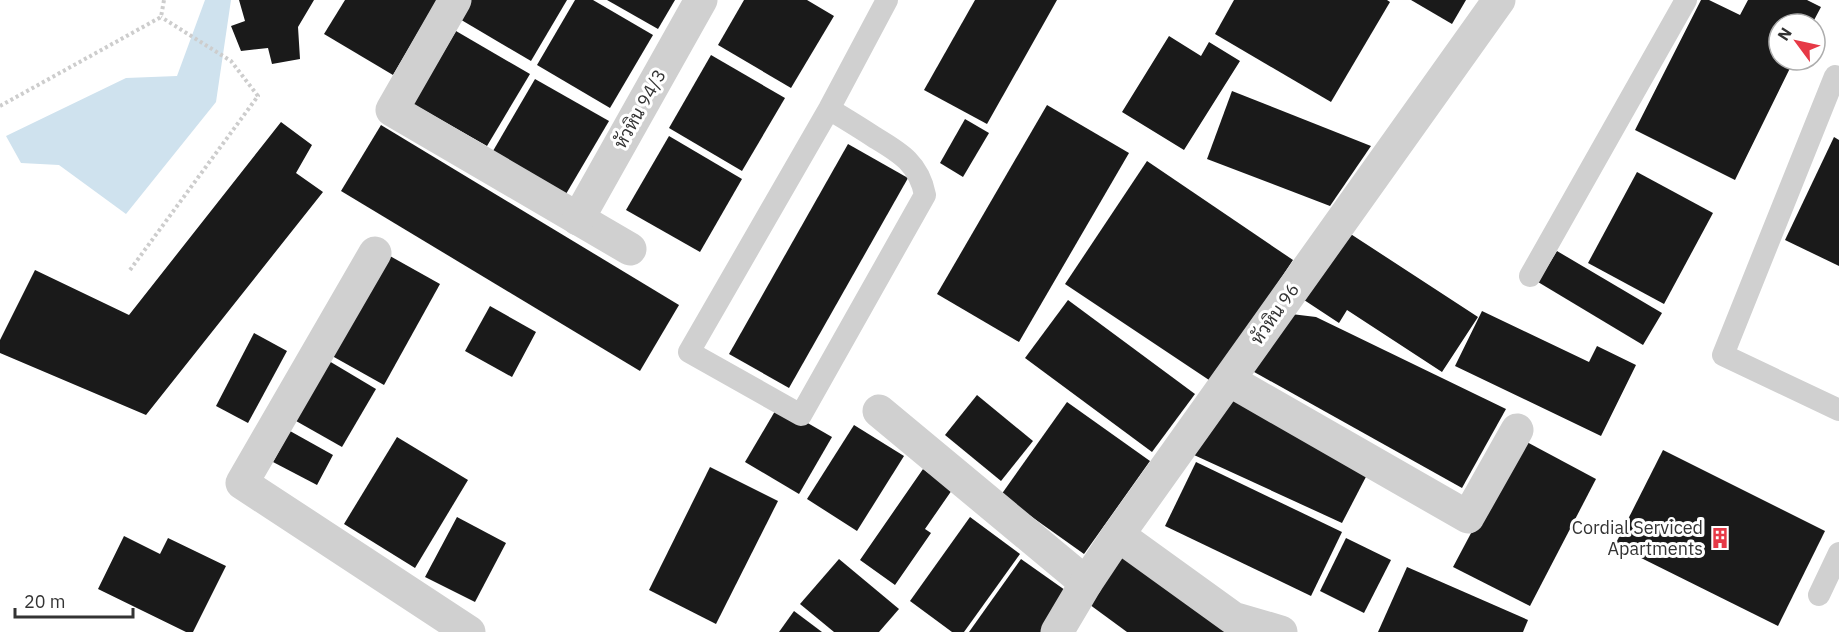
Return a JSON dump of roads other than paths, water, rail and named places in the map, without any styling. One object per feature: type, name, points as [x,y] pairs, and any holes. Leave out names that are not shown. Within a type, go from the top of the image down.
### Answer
[{"type":"street","points":[[454,0],[392,110],[630,249]]},
{"type":"street","name":"หัวหิน 94/3","points":[[579,219],[701,0]]},
{"type":"street","name":"หัวหิน 96","points":[[1057,632],[1118,535],[1498,0]]},
{"type":"street","points":[[375,253],[242,483],[469,632]]},
{"type":"street","points":[[1228,380],[1468,517],[1517,430]]},
{"type":"street","points":[[879,411],[1086,583]]},
{"type":"street","points":[[1118,535],[1233,618],[1281,632]]},
{"type":"lane","points":[[830,109],[903,155],[914,166],[923,182],[925,195],[801,415],[689,352],[830,109],[887,0]]},
{"type":"lane","points":[[1530,276],[1686,0]]},
{"type":"lane","points":[[1838,73],[1724,355],[1839,410]]},
{"type":"lane","points":[[1819,595],[1839,553]]},
{"type":"water","points":[[205,0],[231,0],[216,102],[126,214],[59,165],[21,163],[6,136],[126,78],[177,76]]},
{"type":"place","name":"Cordial Serviced Apartments","points":[[1720,538]]}]
